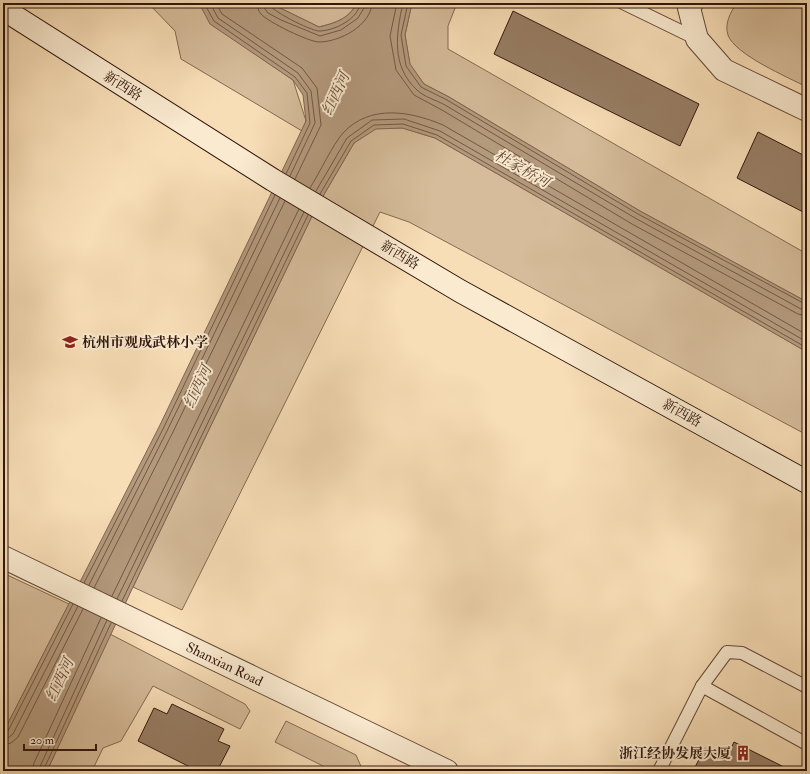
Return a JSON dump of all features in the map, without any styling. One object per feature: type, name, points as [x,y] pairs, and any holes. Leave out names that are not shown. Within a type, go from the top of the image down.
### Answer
[{"type":"street","points":[[692,3],[689,8],[697,39],[724,70],[807,110]]},
{"type":"street","name":"新西路","points":[[3,10],[273,180],[460,291],[807,482]]},
{"type":"street","name":"Shanxian Road","points":[[3,557],[435,768]]},
{"type":"lane","points":[[623,3],[697,39]]},
{"type":"lane","points":[[659,771],[702,686],[727,652],[742,653],[807,687]]},
{"type":"lane","points":[[702,686],[807,744]]},
{"type":"shaded area","points":[[148,3],[199,3],[211,24],[293,80],[306,121],[302,131],[181,59],[175,31]]},
{"type":"shaded area","points":[[270,3],[357,3],[346,17],[331,24],[319,27]]},
{"type":"shaded area","points":[[412,3],[457,3],[448,26],[448,49],[807,254],[807,302],[640,211],[449,97],[424,84],[410,65],[405,35]]},
{"type":"shaded area","points":[[736,3],[807,3],[807,87],[763,65],[740,50],[732,42],[728,35],[727,26]]},
{"type":"shaded area","points":[[376,128],[403,128],[435,138],[807,352],[807,435],[409,222],[380,212],[182,610],[133,587],[315,210],[354,143]]},
{"type":"shaded area","points":[[3,573],[69,604],[3,733]]},
{"type":"shaded area","points":[[110,634],[245,704],[250,711],[240,729],[153,686],[121,741],[103,748],[92,771],[47,771]]},
{"type":"shaded area","points":[[286,721],[356,755],[363,771],[333,771],[275,742]]},
{"type":"water","points":[[199,3],[270,3],[319,27],[331,24],[346,17],[357,3],[412,3],[405,35],[410,64],[424,84],[449,97],[640,211],[807,302],[807,352],[435,138],[402,128],[376,129],[354,143],[315,210],[133,587],[47,771],[3,771],[3,733],[159,427],[306,121],[303,95],[293,80],[210,24]]},
{"type":"building","points":[[513,11],[699,104],[680,146],[494,54]]},
{"type":"building","points":[[758,132],[807,157],[807,214],[737,178]]},
{"type":"building","points":[[172,704],[224,729],[218,741],[230,746],[217,771],[198,771],[138,741],[154,708],[167,714]]},
{"type":"building","name":"浙江经协发展大厦","points":[[734,742],[792,771],[693,771],[705,748],[726,759]]},
{"type":"place","name":"杭州市观成武林小学","points":[[70,342]]},
{"type":"place","name":"浙江经协发展大厦","points":[[743,753]]},
{"type":"water label","name":"红西河","points":[[336,94]]},
{"type":"water label","name":"杜家桥河","points":[[522,169]]},
{"type":"water label","name":"红西河","points":[[198,387]]},
{"type":"water label","name":"红西河","points":[[60,680]]}]
